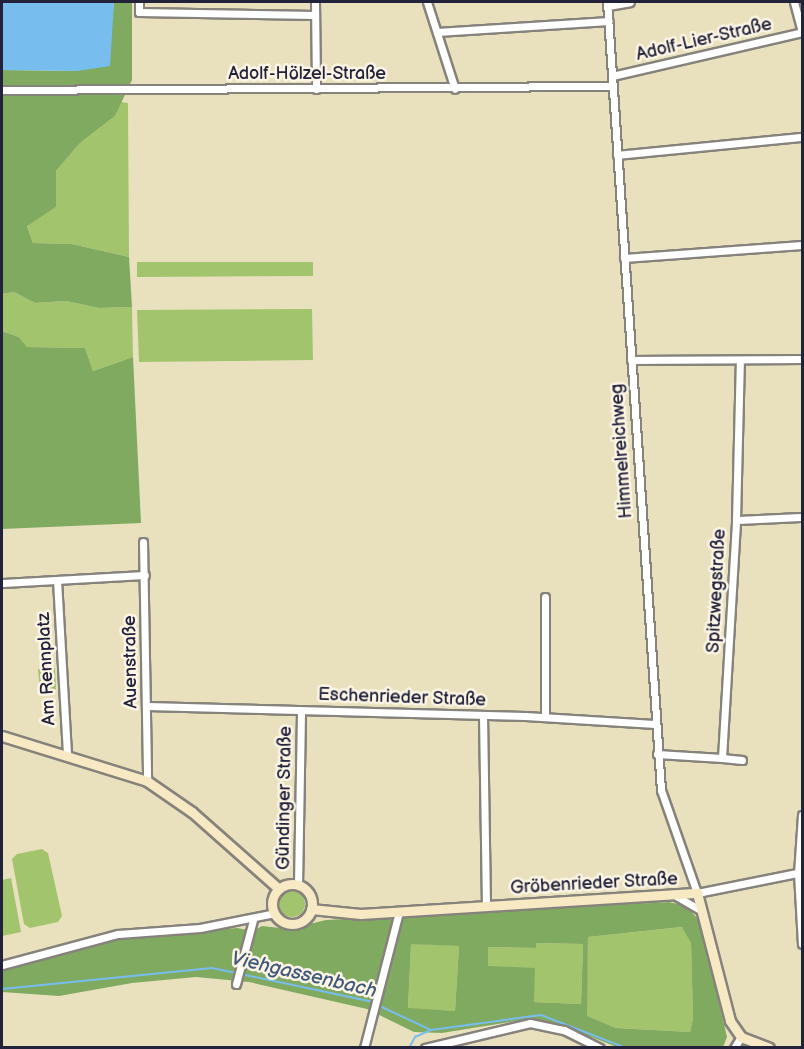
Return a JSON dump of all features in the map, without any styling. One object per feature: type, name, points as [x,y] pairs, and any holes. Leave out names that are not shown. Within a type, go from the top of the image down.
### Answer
[{"type":"street","points":[[139,2],[139,12],[315,15]]},
{"type":"street","points":[[315,2],[316,89]]},
{"type":"street","points":[[427,2],[455,89]]},
{"type":"street","points":[[608,4],[630,2]]},
{"type":"street","points":[[794,2],[802,32]]},
{"type":"street","name":"Himmelreichweg","points":[[608,4],[657,754],[661,790],[697,893]]},
{"type":"street","points":[[437,32],[609,21]]},
{"type":"street","name":"Adolf-Lier-Straße","points":[[612,76],[802,32]]},
{"type":"street","name":"Adolf-Hölzel-Straße","points":[[2,90],[455,89],[613,86]]},
{"type":"street","points":[[617,155],[802,137]]},
{"type":"street","points":[[624,258],[802,244]]},
{"type":"street","points":[[631,360],[802,359]]},
{"type":"street","name":"Spitzwegstraße","points":[[722,758],[736,520],[740,360]]},
{"type":"street","points":[[736,520],[802,517]]},
{"type":"street","name":"Auenstraße","points":[[144,542],[147,781]]},
{"type":"street","points":[[2,583],[145,575]]},
{"type":"street","name":"Am Rennplatz","points":[[57,580],[67,756]]},
{"type":"street","points":[[545,597],[545,717]]},
{"type":"street","name":"Eschenrieder Straße","points":[[147,706],[545,717],[655,724]]},
{"type":"street","name":"Gündinger Straße","points":[[298,885],[301,711]]},
{"type":"street","points":[[483,715],[486,906]]},
{"type":"street","points":[[2,736],[147,781],[192,812],[279,889]]},
{"type":"street","points":[[657,754],[742,760]]},
{"type":"street","points":[[802,815],[800,873],[802,944]]},
{"type":"street","points":[[697,893],[800,873]]},
{"type":"street","points":[[287,884],[298,885],[309,893],[311,909],[307,918],[295,924],[281,921],[272,904],[279,889],[287,884]]},
{"type":"street","name":"Gröbenrieder Straße","points":[[311,909],[361,914],[697,893],[704,912],[730,1021],[741,1037]]},
{"type":"street","points":[[676,896],[704,912]]},
{"type":"street","points":[[364,1047],[399,912]]},
{"type":"street","points":[[2,966],[118,934],[253,920],[275,913]]},
{"type":"street","points":[[236,984],[253,920]]},
{"type":"street","points":[[425,1047],[530,1023],[564,1030],[600,1047]]},
{"type":"street","points":[[734,1047],[741,1037],[769,1047]]},
{"type":"green space","points":[[114,2],[132,2],[132,80],[115,116],[80,143],[56,171],[56,207],[27,226],[33,243],[72,244],[129,257],[132,307],[99,308],[66,301],[35,303],[14,292],[2,294],[2,70],[77,71],[112,17]]},
{"type":"green space","points":[[121,102],[128,103],[129,257],[72,244],[33,243],[27,225],[56,207],[56,171],[80,143],[115,116]]},
{"type":"green space","points":[[137,262],[313,262],[313,276],[137,277]]},
{"type":"green space","points":[[14,292],[35,303],[66,301],[99,308],[132,307],[133,357],[93,371],[85,348],[27,347],[19,337],[2,331],[2,294]]},
{"type":"green space","points":[[312,309],[313,360],[139,362],[137,310]]},
{"type":"green space","points":[[2,331],[19,337],[27,347],[85,348],[93,371],[133,357],[141,523],[2,529]]},
{"type":"green space","points":[[55,668],[56,689],[40,691],[38,669]]},
{"type":"green space","points":[[42,849],[48,853],[62,916],[58,922],[30,928],[24,924],[12,859],[17,854]]},
{"type":"green space","points":[[11,878],[21,932],[2,936],[2,880]]},
{"type":"green space","points":[[292,891],[302,894],[305,904],[302,914],[292,917],[282,914],[279,904],[282,894]]},
{"type":"green space","points":[[669,902],[686,906],[700,921],[727,1037],[723,1047],[617,1047],[556,1023],[522,1020],[442,1033],[414,1032],[367,1009],[249,982],[196,977],[132,983],[59,996],[2,992],[2,970],[103,942],[140,936],[237,928],[253,931],[262,926],[289,929],[326,920]],"holes":[[[682,927],[691,943],[693,1018],[690,1032],[616,1028],[587,1016],[588,937]],[[536,943],[583,944],[581,1004],[534,1002],[535,968],[488,966],[488,947],[536,948]],[[411,944],[459,946],[455,1011],[408,1008]]]},
{"type":"green space","points":[[683,927],[691,943],[693,1018],[690,1032],[616,1028],[586,1016],[588,937]]},
{"type":"green space","points":[[411,943],[459,946],[455,1011],[408,1009]]},
{"type":"green space","points":[[536,943],[583,944],[581,1004],[534,1002],[488,966],[488,947],[535,948]]},
{"type":"water","points":[[2,2],[114,2],[110,66],[77,71],[2,70]]},
{"type":"waterway","name":"Viehgassenbach","points":[[2,989],[212,968],[369,1001],[431,1030],[541,1015],[626,1048]]},
{"type":"waterway","points":[[409,1048],[415,1037],[431,1030]]}]
